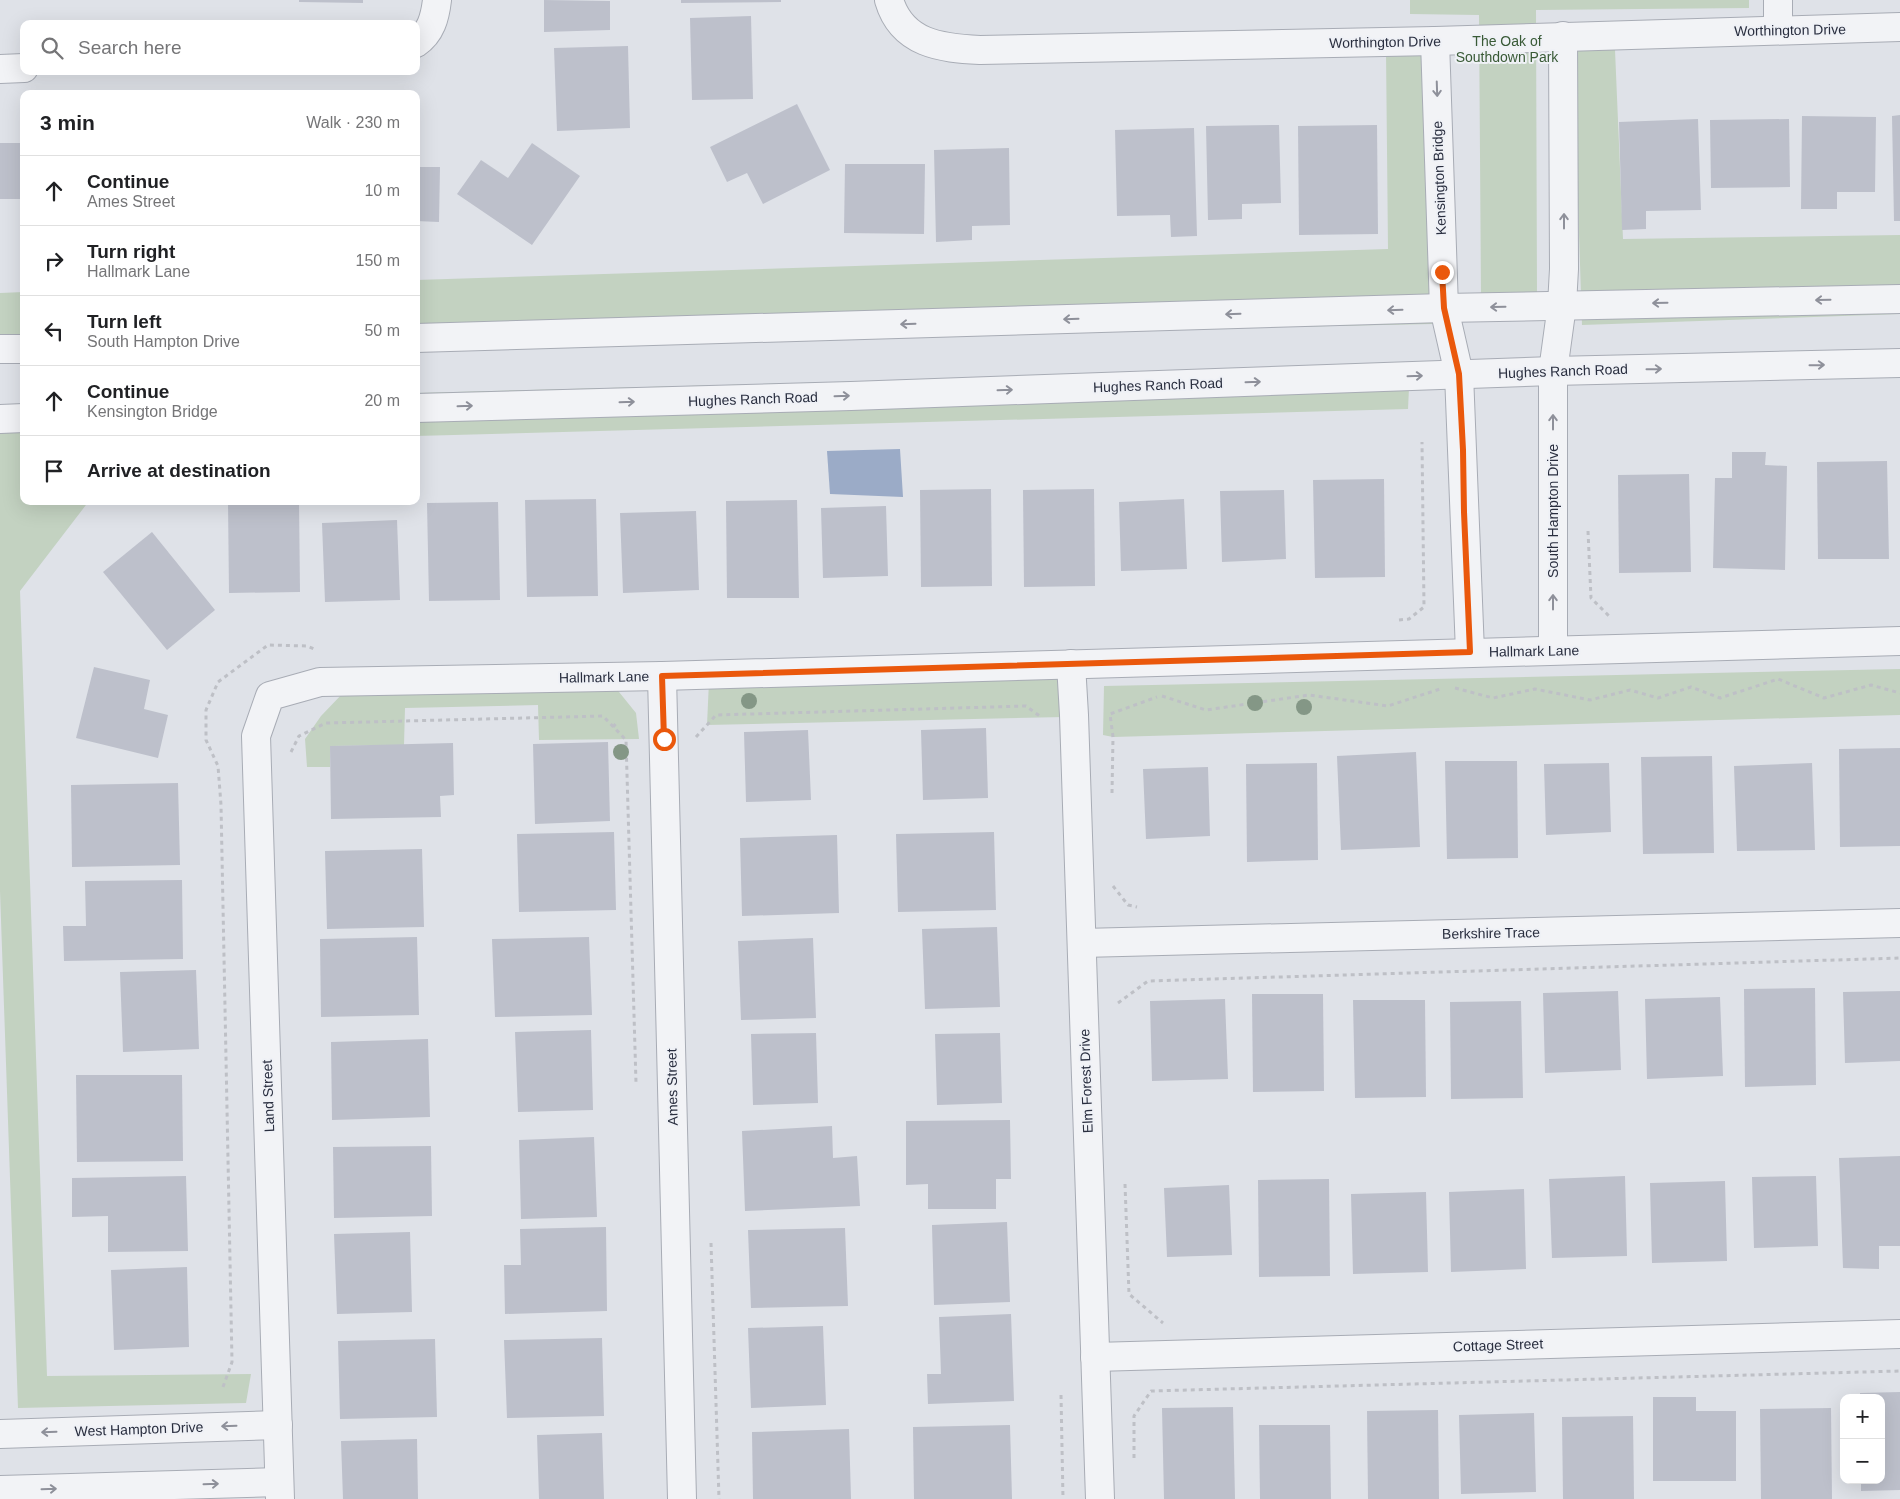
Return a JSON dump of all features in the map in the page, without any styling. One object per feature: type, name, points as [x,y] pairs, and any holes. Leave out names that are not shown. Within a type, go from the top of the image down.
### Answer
[{"type":"street","points":[[420,40],[430,28],[437,0]]},
{"type":"street","name":"Worthington Drive","points":[[889,0],[892,11],[905,29],[924,42],[949,48],[980,50],[1435,41],[1900,28]]},
{"type":"street","points":[[1778,0],[1778,30]]},
{"type":"street","points":[[1553,371],[1562,305],[1564,269],[1563,36]]},
{"type":"street","name":"Kensington Bridge","points":[[1435,41],[1444,308],[1459,374]]},
{"type":"street","points":[[0,69],[20,68]]},
{"type":"street","points":[[420,338],[1444,308],[1900,299]]},
{"type":"street","points":[[0,349],[20,348]]},
{"type":"street","name":"Hughes Ranch Road","points":[[420,408],[861,396],[1553,371],[1900,363]]},
{"type":"street","name":"South Hampton Drive","points":[[1553,371],[1553,650]]},
{"type":"street","points":[[1459,374],[1470,652]]},
{"type":"street","points":[[0,419],[20,418]]},
{"type":"street","name":"Hallmark Lane","points":[[270,696],[320,682],[662,676],[1900,641]]},
{"type":"street","name":"Elm Forest Drive","points":[[1071,664],[1100,1499]]},
{"type":"street","name":"Ames Street","points":[[662,676],[682,1499]]},
{"type":"street","name":"Land Street","points":[[270,696],[256,736],[280,1491]]},
{"type":"street","name":"Berkshire Trace","points":[[1082,943],[1900,923]]},
{"type":"street","name":"Cottage Street","points":[[1095,1357],[1900,1334]]},
{"type":"street","name":"West Hampton Drive","points":[[0,1434],[278,1425]]},
{"type":"street","points":[[0,1490],[280,1491]]},
{"type":"path","points":[[1393,621],[1410,619],[1424,607],[1422,442]]},
{"type":"path","points":[[1588,529],[1591,598],[1610,617],[1620,616]]},
{"type":"path","points":[[223,1387],[232,1362],[221,815],[218,766],[206,740],[206,710],[218,682],[268,645],[307,646],[320,652]]},
{"type":"path","points":[[1112,795],[1113,737],[1110,714],[1160,695],[1206,710],[1309,695],[1388,706],[1448,686],[1493,698],[1535,689],[1590,700],[1630,690],[1658,698],[1691,687],[1720,698],[1778,679],[1824,698],[1871,685],[1900,694]]},
{"type":"path","points":[[696,737],[716,715],[1026,706],[1043,719]]},
{"type":"path","points":[[287,760],[299,736],[326,723],[603,716],[626,740]]},
{"type":"path","points":[[612,727],[618,721]]},
{"type":"path","points":[[1110,882],[1128,905],[1144,909]]},
{"type":"path","points":[[1118,1012],[1118,1003],[1148,981],[1900,958]]},
{"type":"path","points":[[1125,1178],[1129,1294],[1164,1324]]},
{"type":"path","points":[[1134,1462],[1134,1416],[1151,1391],[1900,1371]]},
{"type":"path","points":[[1061,1390],[1063,1499]]},
{"type":"green space","name":"The Oak of Southdown Park","points":[[1410,0],[1749,0],[1749,8],[1536,10],[1537,295],[1481,295],[1479,15],[1410,14]]},
{"type":"green space","points":[[1424,50],[1433,324],[420,344],[420,280],[1388,249],[1386,51]]},
{"type":"green space","points":[[1573,50],[1615,50],[1623,239],[1900,235],[1900,314],[1582,325]]},
{"type":"green space","points":[[20,292],[20,352],[0,353],[0,293]]},
{"type":"green space","points":[[1410,367],[1408,409],[420,436],[420,393]]},
{"type":"green space","points":[[20,406],[20,505],[86,505],[20,591],[47,1376],[251,1374],[246,1403],[18,1408],[0,891],[0,407]]},
{"type":"green space","points":[[1900,669],[1900,715],[1113,737],[1103,735],[1104,686]]},
{"type":"green space","points":[[1062,676],[1064,717],[707,725],[709,681]]},
{"type":"green space","points":[[615,687],[636,713],[639,739],[539,740],[538,705],[405,708],[404,745],[330,746],[330,767],[307,767],[305,739],[321,716],[344,692]]},
{"type":"water","points":[[900,449],[903,497],[830,494],[827,451]]},
{"type":"building","points":[[299,0],[363,0],[363,3],[299,2]]},
{"type":"building","points":[[544,0],[610,1],[610,30],[544,32]]},
{"type":"building","points":[[681,0],[781,0],[781,2],[681,3]]},
{"type":"building","points":[[751,16],[753,99],[692,100],[690,18]]},
{"type":"building","points":[[628,46],[630,128],[557,131],[554,48]]},
{"type":"building","points":[[797,104],[830,170],[763,204],[747,173],[727,182],[710,147]]},
{"type":"building","points":[[1900,115],[1900,221],[1894,221],[1892,116]]},
{"type":"building","points":[[1802,116],[1876,117],[1875,192],[1837,192],[1837,209],[1801,209]]},
{"type":"building","points":[[1698,119],[1701,210],[1646,211],[1646,229],[1622,230],[1619,122]]},
{"type":"building","points":[[1789,119],[1790,187],[1711,188],[1710,120]]},
{"type":"building","points":[[1279,125],[1281,203],[1242,204],[1242,219],[1208,220],[1206,126]]},
{"type":"building","points":[[1377,125],[1378,234],[1299,235],[1298,126]]},
{"type":"building","points":[[1194,128],[1197,236],[1171,237],[1170,215],[1117,216],[1115,130]]},
{"type":"building","points":[[0,143],[20,143],[20,199],[0,199]]},
{"type":"building","points":[[532,143],[580,176],[532,245],[457,194],[481,160],[508,178]]},
{"type":"building","points":[[1009,148],[1010,225],[972,226],[972,240],[936,242],[934,150]]},
{"type":"building","points":[[845,164],[925,164],[924,234],[844,233]]},
{"type":"building","points":[[420,167],[440,167],[439,222],[420,221]]},
{"type":"building","points":[[1732,452],[1766,452],[1765,465],[1787,466],[1785,570],[1713,568],[1715,478],[1732,478]]},
{"type":"building","points":[[1887,461],[1889,559],[1818,559],[1817,462]]},
{"type":"building","points":[[1689,474],[1691,572],[1619,573],[1618,475]]},
{"type":"building","points":[[1384,479],[1385,577],[1315,578],[1313,480]]},
{"type":"building","points":[[991,489],[992,586],[921,587],[920,490]]},
{"type":"building","points":[[1094,489],[1095,586],[1024,587],[1023,490]]},
{"type":"building","points":[[1284,490],[1286,559],[1222,562],[1220,491]]},
{"type":"building","points":[[596,499],[598,596],[527,597],[525,500]]},
{"type":"building","points":[[1184,499],[1187,569],[1121,571],[1119,502]]},
{"type":"building","points":[[797,500],[799,598],[727,598],[726,501]]},
{"type":"building","points":[[498,502],[500,600],[429,601],[427,503]]},
{"type":"building","points":[[228,505],[299,505],[300,592],[229,593]]},
{"type":"building","points":[[886,506],[888,576],[823,578],[821,508]]},
{"type":"building","points":[[696,511],[699,590],[623,593],[620,513]]},
{"type":"building","points":[[397,520],[400,600],[325,602],[322,523]]},
{"type":"building","points":[[152,532],[215,610],[167,650],[103,572]]},
{"type":"building","points":[[94,667],[150,680],[144,709],[168,715],[158,758],[76,738]]},
{"type":"building","points":[[986,728],[988,798],[923,800],[921,730]]},
{"type":"building","points":[[808,730],[811,800],[746,802],[744,732]]},
{"type":"building","points":[[608,742],[610,821],[535,824],[533,744]]},
{"type":"building","points":[[453,743],[454,795],[440,796],[441,817],[331,819],[330,746]]},
{"type":"building","points":[[1900,748],[1900,846],[1840,847],[1839,749]]},
{"type":"building","points":[[1416,752],[1420,847],[1341,850],[1337,756]]},
{"type":"building","points":[[1712,756],[1714,853],[1643,854],[1641,757]]},
{"type":"building","points":[[1445,761],[1517,761],[1518,858],[1447,859]]},
{"type":"building","points":[[1317,763],[1318,860],[1247,862],[1246,764]]},
{"type":"building","points":[[1609,763],[1611,832],[1546,835],[1544,764]]},
{"type":"building","points":[[1812,763],[1815,850],[1737,851],[1734,766]]},
{"type":"building","points":[[1208,767],[1210,836],[1146,839],[1143,769]]},
{"type":"building","points":[[178,783],[180,865],[72,867],[71,785]]},
{"type":"building","points":[[614,832],[616,910],[519,912],[517,834]]},
{"type":"building","points":[[994,832],[996,910],[898,912],[896,834]]},
{"type":"building","points":[[837,835],[839,913],[742,916],[740,838]]},
{"type":"building","points":[[422,849],[424,927],[327,929],[325,851]]},
{"type":"building","points":[[182,880],[183,959],[64,961],[63,926],[86,926],[85,881]]},
{"type":"building","points":[[997,927],[1000,1007],[925,1009],[922,929]]},
{"type":"building","points":[[417,937],[419,1015],[321,1017],[320,939]]},
{"type":"building","points":[[589,937],[592,1015],[495,1017],[492,939]]},
{"type":"building","points":[[813,938],[816,1018],[741,1020],[738,941]]},
{"type":"building","points":[[196,970],[199,1049],[123,1052],[120,972]]},
{"type":"building","points":[[1815,988],[1816,1085],[1745,1087],[1744,989]]},
{"type":"building","points":[[1618,991],[1621,1070],[1545,1073],[1543,993]]},
{"type":"building","points":[[1900,991],[1900,1061],[1845,1063],[1843,992]]},
{"type":"building","points":[[1252,994],[1323,994],[1324,1091],[1253,1092]]},
{"type":"building","points":[[1720,997],[1723,1076],[1647,1079],[1645,999]]},
{"type":"building","points":[[1225,999],[1228,1079],[1152,1081],[1150,1001]]},
{"type":"building","points":[[1353,1000],[1425,1000],[1426,1097],[1355,1098]]},
{"type":"building","points":[[1521,1001],[1523,1098],[1451,1099],[1450,1002]]},
{"type":"building","points":[[591,1030],[593,1110],[518,1112],[515,1032]]},
{"type":"building","points":[[816,1033],[818,1103],[753,1105],[751,1034]]},
{"type":"building","points":[[1000,1033],[1002,1103],[937,1105],[935,1034]]},
{"type":"building","points":[[428,1039],[430,1117],[332,1120],[331,1042]]},
{"type":"building","points":[[76,1075],[182,1075],[183,1161],[77,1162]]},
{"type":"building","points":[[1010,1120],[1011,1179],[996,1179],[996,1209],[928,1209],[928,1184],[906,1185],[906,1121]]},
{"type":"building","points":[[832,1126],[833,1158],[857,1156],[860,1206],[745,1211],[742,1131]]},
{"type":"building","points":[[594,1137],[597,1217],[521,1219],[519,1140]]},
{"type":"building","points":[[431,1146],[432,1216],[334,1218],[333,1147]]},
{"type":"building","points":[[1900,1156],[1900,1246],[1879,1246],[1879,1269],[1843,1268],[1839,1158]]},
{"type":"building","points":[[186,1176],[188,1251],[108,1252],[108,1216],[72,1217],[72,1178]]},
{"type":"building","points":[[1625,1176],[1627,1256],[1552,1258],[1549,1179]]},
{"type":"building","points":[[1816,1176],[1818,1246],[1754,1248],[1752,1177]]},
{"type":"building","points":[[1329,1179],[1330,1276],[1259,1277],[1258,1180]]},
{"type":"building","points":[[1725,1181],[1727,1261],[1652,1263],[1650,1183]]},
{"type":"building","points":[[1229,1185],[1232,1255],[1167,1257],[1164,1188]]},
{"type":"building","points":[[1524,1189],[1526,1269],[1451,1272],[1449,1192]]},
{"type":"building","points":[[1426,1192],[1428,1272],[1353,1274],[1351,1194]]},
{"type":"building","points":[[1007,1222],[1010,1302],[934,1305],[932,1225]]},
{"type":"building","points":[[606,1227],[607,1311],[505,1314],[504,1265],[521,1265],[520,1229]]},
{"type":"building","points":[[845,1228],[848,1306],[751,1308],[748,1230]]},
{"type":"building","points":[[410,1232],[412,1312],[337,1314],[334,1234]]},
{"type":"building","points":[[187,1267],[189,1347],[114,1350],[111,1270]]},
{"type":"building","points":[[1011,1314],[1014,1401],[928,1404],[927,1374],[941,1374],[939,1317]]},
{"type":"building","points":[[823,1326],[826,1405],[751,1408],[748,1328]]},
{"type":"building","points":[[602,1338],[604,1416],[507,1418],[504,1340]]},
{"type":"building","points":[[435,1339],[437,1417],[340,1419],[338,1341]]},
{"type":"building","points":[[1900,1392],[1900,1490],[1861,1491],[1861,1484],[1885,1484],[1885,1394],[1860,1393]]},
{"type":"building","points":[[1653,1397],[1696,1397],[1696,1411],[1736,1411],[1736,1481],[1653,1481]]},
{"type":"building","points":[[1233,1407],[1235,1499],[1164,1499],[1162,1408]]},
{"type":"building","points":[[1831,1408],[1832,1499],[1761,1499],[1760,1409]]},
{"type":"building","points":[[1438,1410],[1439,1499],[1368,1499],[1367,1411]]},
{"type":"building","points":[[1534,1413],[1536,1492],[1461,1494],[1459,1415]]},
{"type":"building","points":[[1633,1416],[1634,1499],[1563,1499],[1562,1417]]},
{"type":"building","points":[[1010,1425],[1012,1499],[914,1499],[913,1427]]},
{"type":"building","points":[[1259,1425],[1330,1425],[1331,1499],[1260,1499]]},
{"type":"building","points":[[849,1429],[851,1499],[753,1499],[752,1432]]},
{"type":"building","points":[[602,1433],[604,1499],[539,1499],[537,1435]]},
{"type":"building","points":[[417,1439],[418,1499],[343,1499],[341,1441]]},
{"type":"route","points":[[664,739],[662,676],[1470,652],[1459,374],[1444,308],[1442,272]]}]
